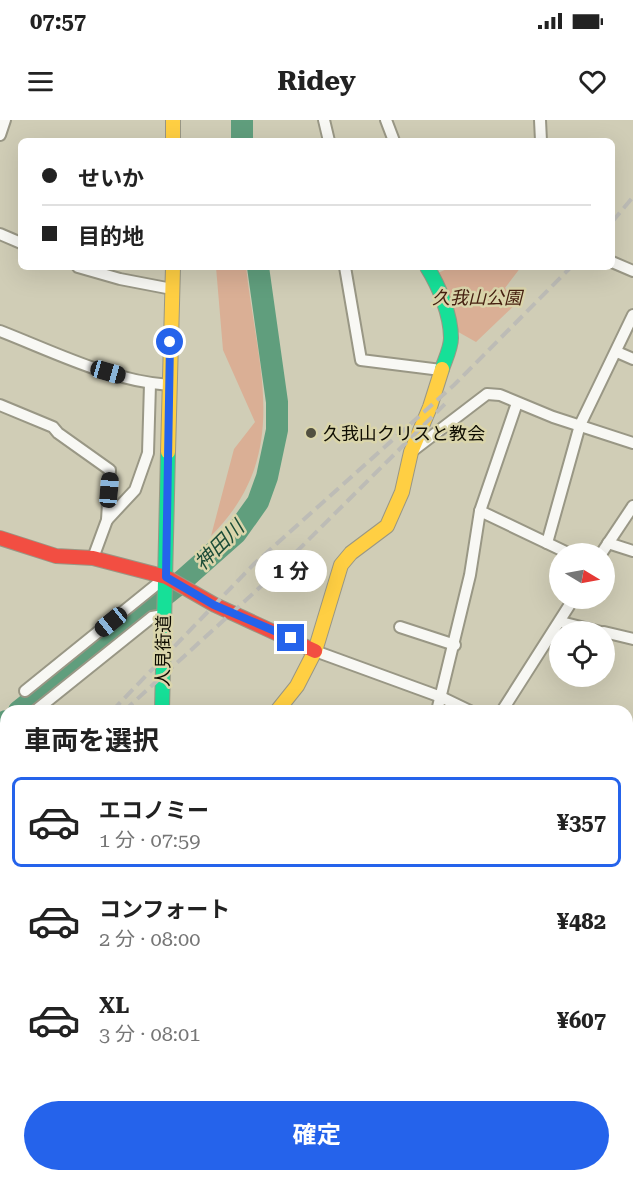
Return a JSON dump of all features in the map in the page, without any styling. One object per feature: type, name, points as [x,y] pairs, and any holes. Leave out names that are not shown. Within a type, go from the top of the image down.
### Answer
[{"type":"street","points":[[0,135],[4,120]]},
{"type":"street","points":[[173,120],[173,138]]},
{"type":"street","points":[[324,120],[328,138]]},
{"type":"street","points":[[386,120],[393,138]]},
{"type":"street","points":[[540,120],[541,138]]},
{"type":"street","points":[[0,234],[18,242]]},
{"type":"street","points":[[615,263],[633,272]]},
{"type":"street","points":[[88,270],[172,289]]},
{"type":"street","name":"人見街道","points":[[162,705],[173,270]]},
{"type":"street","points":[[346,270],[361,360],[441,370]]},
{"type":"street","points":[[282,705],[297,687],[315,651],[336,575],[351,553],[387,526],[402,492],[411,452],[430,407],[451,339],[449,323],[436,281],[429,270]]},
{"type":"street","points":[[480,511],[547,543],[580,425],[633,315]]},
{"type":"street","points":[[0,331],[95,368],[150,384],[169,385]]},
{"type":"street","points":[[617,352],[633,359]]},
{"type":"street","points":[[107,520],[135,490],[148,453],[150,384]]},
{"type":"street","points":[[411,452],[487,394],[500,395],[633,443]]},
{"type":"street","points":[[439,705],[455,645],[480,511],[517,403]]},
{"type":"street","points":[[0,405],[53,427],[110,470],[107,520],[93,558]]},
{"type":"street","points":[[608,543],[633,506]]},
{"type":"street","points":[[0,538],[56,556],[93,558],[190,587],[315,651],[458,705]]},
{"type":"street","points":[[615,545],[633,551]]},
{"type":"street","points":[[25,691],[167,579]]},
{"type":"street","points":[[42,705],[152,617],[164,610]]},
{"type":"street","points":[[400,627],[455,645]]},
{"type":"street","points":[[615,635],[633,639]]},
{"type":"street","points":[[506,705],[549,640]]},
{"type":"green space","points":[[216,270],[246,270],[261,375],[263,409],[261,441],[253,474],[236,505],[211,536],[234,449],[255,422],[223,350]]},
{"type":"green space","name":"久我山公園","points":[[445,270],[519,270],[505,288],[518,302],[476,342],[453,329],[436,274]]},
{"type":"waterway","name":"神田川","points":[[242,120],[242,138]]},
{"type":"waterway","name":"神田川","points":[[27,705],[174,588],[236,533],[258,502],[267,477],[277,430],[277,402],[258,270]]},
{"type":"railway","points":[[615,218],[633,197]]},
{"type":"railway","points":[[118,705],[254,564],[454,385],[568,270]]},
{"type":"railway","points":[[131,705],[269,579],[446,403]]},
{"type":"traffic: fast","points":[[429,270],[444,301],[449,320],[450,346],[442,369]]},
{"type":"traffic: fast","points":[[162,705],[168,452]]},
{"type":"traffic: slow","points":[[173,120],[173,138]]},
{"type":"traffic: slow","points":[[168,452],[173,270]]},
{"type":"traffic: slow","points":[[282,705],[297,686],[315,651],[341,565],[351,553],[387,526],[402,492],[411,452],[430,407],[442,369]]},
{"type":"traffic: jam","points":[[0,538],[56,556],[93,558],[166,577],[215,605],[315,651]]},
{"type":"place","name":"久我山クリスと教会","points":[[311,433]]},
{"type":"route","points":[[170,342],[166,577],[214,605],[291,638]]}]
